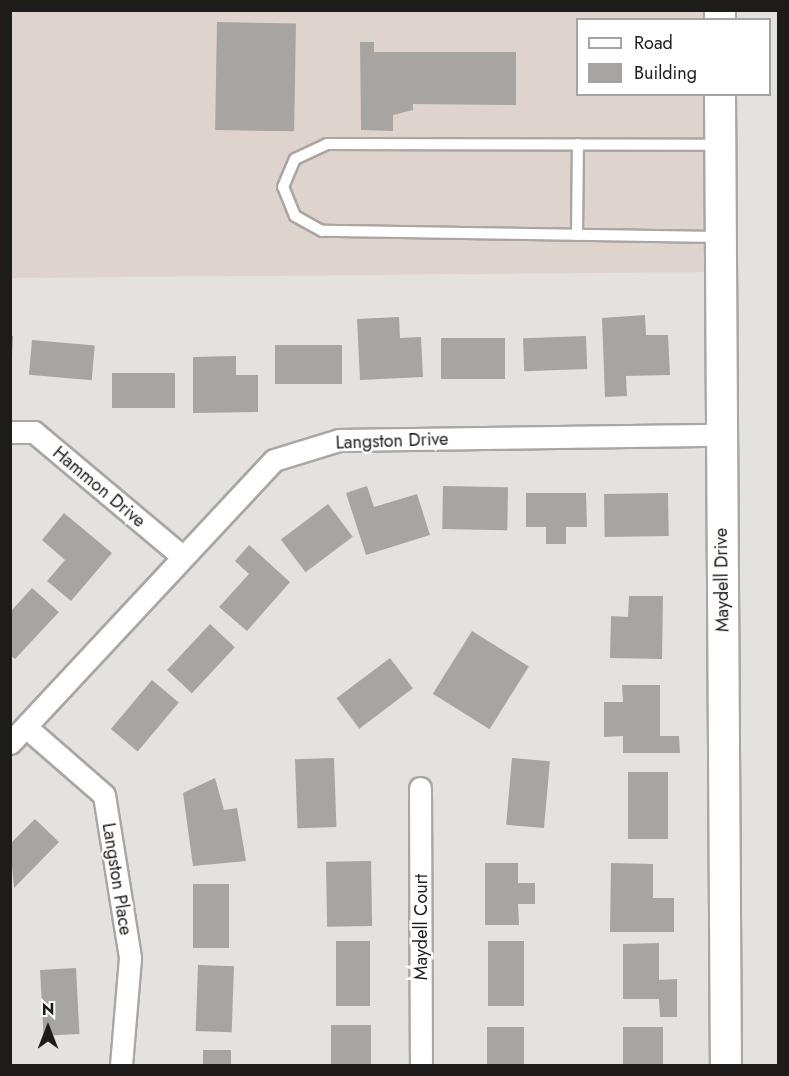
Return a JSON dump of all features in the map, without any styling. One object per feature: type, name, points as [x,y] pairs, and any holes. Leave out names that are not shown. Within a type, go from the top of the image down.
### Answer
[{"type":"street","name":"Maydell Drive","points":[[720,96],[720,435],[726,1065]]},
{"type":"street","name":"Hammon Drive","points":[[10,432],[34,432],[182,556]]},
{"type":"street","name":"Langston Drive","points":[[10,744],[182,556],[274,460],[339,440],[720,435]]},
{"type":"street","name":"Langston Place","points":[[26,726],[104,795],[130,958],[121,1065]]},
{"type":"street","name":"Maydell Court","points":[[420,788],[422,1065]]},
{"type":"lane","points":[[720,145],[327,144],[295,159],[283,188],[295,216],[322,231],[720,237]]},
{"type":"lane","points":[[578,144],[578,235]]},
{"type":"shaded area","points":[[10,11],[720,11],[720,18],[576,18],[576,96],[719,96],[717,272],[11,278]]},
{"type":"building","points":[[217,22],[296,23],[294,131],[215,130]]},
{"type":"building","points":[[360,42],[374,42],[374,52],[516,52],[516,105],[413,104],[413,110],[393,115],[393,131],[361,130]]},
{"type":"building","points":[[645,315],[646,335],[668,335],[670,375],[626,376],[627,396],[605,397],[602,318]]},
{"type":"building","points":[[399,317],[400,338],[421,337],[423,377],[360,380],[357,319]]},
{"type":"building","points":[[10,336],[13,336],[12,355],[10,355]]},
{"type":"building","points":[[586,336],[587,369],[524,371],[523,338]]},
{"type":"building","points":[[441,338],[505,338],[505,379],[441,379]]},
{"type":"building","points":[[32,340],[95,345],[92,380],[29,375]]},
{"type":"building","points":[[275,345],[342,345],[342,384],[275,384]]},
{"type":"building","points":[[236,356],[236,375],[258,375],[258,412],[193,413],[193,357]]},
{"type":"building","points":[[112,373],[175,373],[175,408],[112,408]]},
{"type":"building","points":[[367,486],[374,507],[417,494],[430,535],[366,555],[346,493]]},
{"type":"building","points":[[443,486],[508,487],[507,530],[442,529]]},
{"type":"building","points":[[526,493],[586,493],[587,527],[566,527],[566,544],[546,544],[546,527],[526,527]]},
{"type":"building","points":[[668,493],[669,536],[605,537],[604,494]]},
{"type":"building","points":[[328,504],[353,537],[306,572],[281,540]]},
{"type":"building","points":[[64,513],[112,553],[71,601],[47,581],[65,560],[42,540]]},
{"type":"building","points":[[249,545],[290,582],[247,631],[219,607],[249,574],[235,561]]},
{"type":"building","points":[[32,588],[59,612],[15,659],[10,655],[10,612]]},
{"type":"building","points":[[629,596],[663,596],[662,659],[610,658],[611,616],[628,617]]},
{"type":"building","points":[[210,624],[235,647],[192,693],[167,670]]},
{"type":"building","points":[[472,631],[529,667],[490,729],[433,694]]},
{"type":"building","points":[[390,658],[413,688],[359,729],[336,698]]},
{"type":"building","points":[[152,680],[179,702],[138,752],[111,729]]},
{"type":"building","points":[[622,685],[660,685],[660,736],[679,736],[680,753],[623,753],[623,736],[604,737],[604,702],[623,702]]},
{"type":"building","points":[[334,758],[336,827],[297,828],[295,759]]},
{"type":"building","points":[[512,758],[550,761],[544,828],[506,825]]},
{"type":"building","points":[[628,772],[668,772],[668,839],[628,839]]},
{"type":"building","points":[[215,778],[224,810],[237,808],[246,861],[193,866],[183,793]]},
{"type":"building","points":[[35,819],[59,842],[14,888],[10,844]]},
{"type":"building","points":[[371,861],[372,926],[327,927],[326,862]]},
{"type":"building","points":[[485,863],[518,863],[518,883],[535,883],[535,904],[518,904],[519,925],[485,925]]},
{"type":"building","points":[[611,863],[653,864],[653,898],[674,898],[674,932],[610,932]]},
{"type":"building","points":[[193,884],[229,884],[229,948],[193,948]]},
{"type":"building","points":[[336,941],[370,941],[370,1006],[336,1006]]},
{"type":"building","points":[[488,941],[524,941],[524,1006],[488,1006]]},
{"type":"building","points":[[659,943],[659,980],[677,979],[677,1017],[660,1017],[659,999],[623,999],[623,944]]},
{"type":"building","points":[[198,965],[234,966],[232,1032],[196,1031]]},
{"type":"building","points":[[76,968],[79,1034],[44,1036],[40,970]]},
{"type":"building","points":[[331,1025],[371,1025],[371,1066],[331,1066]]},
{"type":"building","points":[[487,1027],[524,1027],[524,1066],[487,1066]]},
{"type":"building","points":[[623,1027],[663,1027],[663,1066],[623,1066]]},
{"type":"building","points":[[203,1050],[231,1050],[231,1066],[203,1066]]}]
